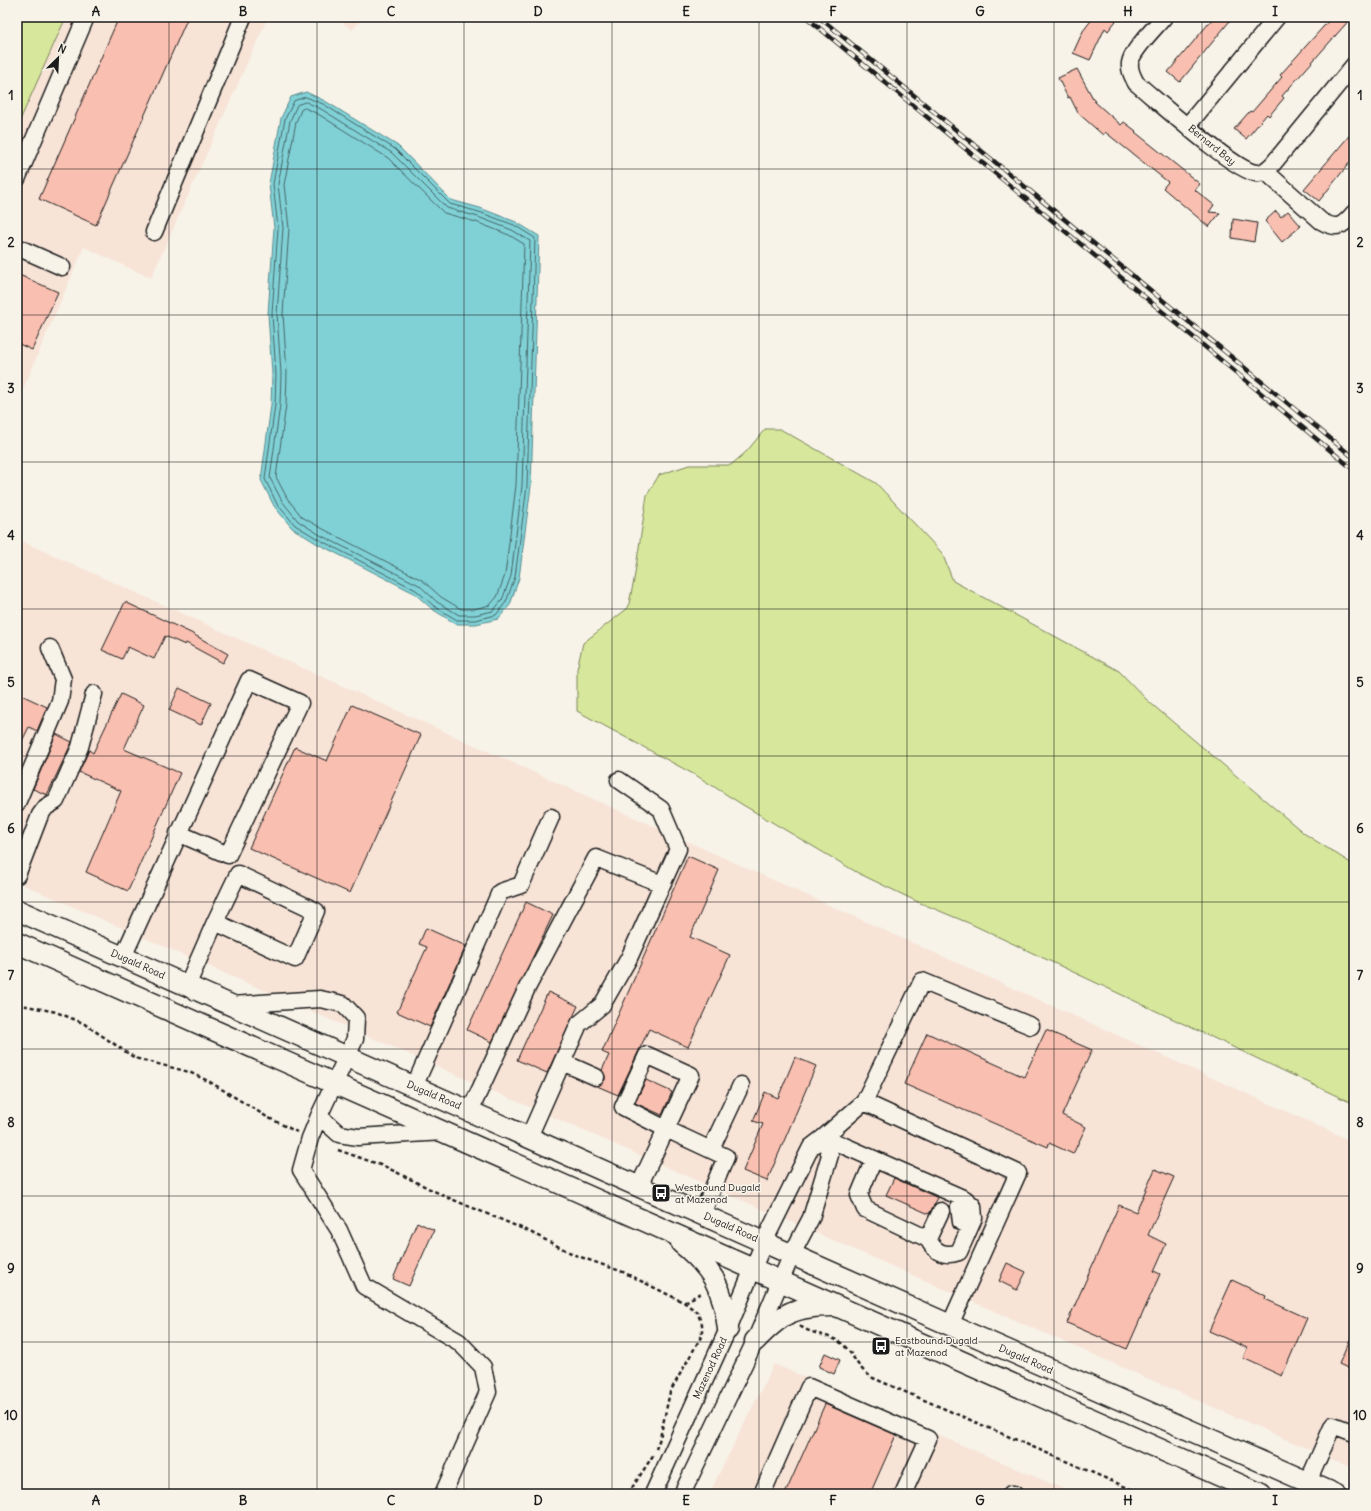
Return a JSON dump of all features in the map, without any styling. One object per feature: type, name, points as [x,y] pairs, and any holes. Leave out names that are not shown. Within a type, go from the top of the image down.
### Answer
[{"type":"main road","name":"Dugald Road","points":[[17,910],[1334,1494]]},
{"type":"main road","points":[[17,944],[1260,1494]]},
{"type":"main road","points":[[664,1229],[698,1256],[717,1284],[726,1306],[728,1329]]},
{"type":"main road","points":[[755,1341],[775,1320],[792,1312],[811,1306],[838,1306]]},
{"type":"street","points":[[17,179],[86,17]]},
{"type":"street","points":[[154,232],[243,17]]},
{"type":"street","name":"Bernard Bay","points":[[1164,17],[1133,55],[1130,63],[1131,74],[1136,83],[1236,165],[1258,173],[1265,171]]},
{"type":"street","points":[[1188,125],[1277,17]]},
{"type":"street","points":[[1354,65],[1265,171],[1320,221],[1330,226],[1338,227],[1342,225],[1354,213]]},
{"type":"street","points":[[17,247],[62,268]]},
{"type":"street","points":[[17,803],[60,701],[63,679],[50,648]]},
{"type":"street","points":[[123,957],[178,833],[249,680],[300,703],[228,855]]},
{"type":"street","points":[[17,875],[40,815],[46,806],[56,801],[80,747],[94,694]]},
{"type":"street","points":[[529,1137],[579,1024],[602,1005],[629,958],[678,849],[661,809],[619,780]]},
{"type":"street","points":[[414,1087],[500,892],[521,885],[552,817]]},
{"type":"street","points":[[178,833],[228,855],[238,874],[316,910],[295,958],[215,922]]},
{"type":"street","points":[[470,1111],[527,988],[596,858],[662,884]]},
{"type":"street","points":[[187,986],[238,874]]},
{"type":"street","points":[[950,1325],[1018,1173],[864,1102],[922,981],[1031,1026]]},
{"type":"street","points":[[232,1006],[320,999],[343,1004],[356,1018],[355,1039],[319,1116],[310,1138],[301,1170],[339,1230],[364,1286],[458,1342],[483,1367],[488,1392],[443,1494]]},
{"type":"street","points":[[639,1186],[666,1129],[691,1075],[647,1055],[623,1107],[666,1129],[726,1157],[702,1214]]},
{"type":"street","points":[[562,1062],[596,1077]]},
{"type":"street","points":[[711,1149],[741,1085]]},
{"type":"street","name":"Mazenod Road","points":[[653,1494],[728,1329],[764,1242],[811,1147],[864,1102]]},
{"type":"street","points":[[319,1116],[339,1134],[358,1137],[444,1132]]},
{"type":"street","points":[[824,1137],[965,1199],[959,1206],[961,1222],[970,1226],[959,1252],[950,1255],[940,1254],[931,1246],[928,1239],[865,1209],[859,1195],[874,1160]]},
{"type":"street","points":[[682,1494],[755,1341],[792,1254],[811,1218],[830,1155],[824,1137]]},
{"type":"street","points":[[928,1239],[940,1211]]},
{"type":"street","points":[[762,1494],[809,1387],[928,1439],[903,1494]]},
{"type":"street","points":[[1308,1482],[1332,1425],[1354,1433]]},
{"type":"path","points":[[17,1004],[56,1012],[83,1023],[135,1058],[189,1072],[210,1082],[267,1117],[310,1138]]},
{"type":"path","points":[[334,1148],[390,1169],[444,1196],[526,1230],[575,1255],[624,1272],[685,1302],[697,1312],[702,1324],[702,1335],[670,1392],[660,1438],[653,1455],[628,1494]]},
{"type":"path","points":[[685,1302],[709,1288]]},
{"type":"path","points":[[800,1326],[840,1343],[848,1350],[862,1371],[873,1378],[1142,1494]]},
{"type":"shaded area","points":[[17,17],[268,17],[151,278],[84,247],[17,403]]},
{"type":"shaded area","points":[[336,17],[364,17],[352,30]]},
{"type":"shaded area","points":[[17,539],[1354,1142],[1354,1469],[17,882]]},
{"type":"shaded area","points":[[774,1364],[1075,1494],[709,1494]]},
{"type":"green space","points":[[17,17],[66,17],[17,127]]},
{"type":"green space","points":[[765,429],[780,429],[876,483],[942,553],[953,581],[1119,671],[1148,701],[1305,834],[1354,865],[1354,1104],[971,924],[918,902],[858,873],[697,776],[577,711],[577,669],[583,643],[628,608],[634,580],[647,495],[659,475],[689,465],[731,465],[747,451]]},
{"type":"water","points":[[306,92],[325,101],[398,146],[451,200],[480,208],[516,222],[539,236],[531,486],[519,578],[510,605],[498,619],[476,624],[456,624],[432,609],[414,593],[316,543],[292,528],[274,506],[261,480],[271,405],[272,374],[268,314],[274,228],[269,184],[281,118],[291,97]]},
{"type":"building","points":[[119,17],[188,17],[96,225],[39,199]]},
{"type":"building","points":[[1091,17],[1119,17],[1108,31],[1105,28],[1090,60],[1073,53],[1083,31],[1093,18]]},
{"type":"building","points":[[1214,17],[1233,17],[1180,82],[1168,72]]},
{"type":"building","points":[[1332,17],[1352,17],[1282,96],[1284,98],[1269,116],[1267,114],[1246,139],[1234,129],[1250,111],[1252,112],[1282,77],[1280,75]]},
{"type":"building","points":[[1077,69],[1095,102],[1121,125],[1124,122],[1136,131],[1135,132],[1200,184],[1195,190],[1214,205],[1209,212],[1220,213],[1209,227],[1163,188],[1168,182],[1105,132],[1103,135],[1078,113],[1070,97],[1068,98],[1058,78]]},
{"type":"building","points":[[1354,130],[1354,157],[1319,201],[1304,189]]},
{"type":"building","points":[[1276,211],[1281,217],[1288,211],[1301,226],[1282,242],[1265,221]]},
{"type":"building","points":[[1233,219],[1257,223],[1254,242],[1232,238]]},
{"type":"building","points":[[17,274],[58,292],[32,350],[17,343]]},
{"type":"building","points":[[125,602],[191,633],[228,654],[223,663],[186,643],[185,645],[165,636],[154,659],[128,647],[122,659],[102,650]]},
{"type":"building","points":[[179,688],[211,703],[201,725],[169,710]]},
{"type":"building","points":[[17,693],[47,707],[37,731],[29,727],[17,751]]},
{"type":"building","points":[[121,694],[144,705],[124,749],[180,773],[128,891],[86,872],[121,791],[79,772],[89,750],[93,753]]},
{"type":"building","points":[[352,705],[421,735],[350,893],[249,848],[295,747],[327,761]]},
{"type":"building","points":[[56,734],[72,742],[47,795],[33,789]]},
{"type":"building","points":[[688,856],[719,870],[690,937],[730,955],[688,1047],[649,1029],[618,1095],[597,1086],[605,1080],[602,1070],[609,1055],[602,1052]]},
{"type":"building","points":[[526,902],[553,915],[492,1042],[467,1030]]},
{"type":"building","points":[[426,928],[466,946],[430,1027],[397,1012],[427,947],[419,944]]},
{"type":"building","points":[[548,992],[578,1006],[547,1073],[517,1060]]},
{"type":"building","points":[[1046,1030],[1092,1050],[1062,1115],[1086,1127],[1073,1154],[1049,1143],[1048,1147],[904,1084],[927,1033],[1024,1077]]},
{"type":"building","points":[[795,1057],[816,1066],[767,1181],[743,1171],[763,1124],[753,1121],[765,1092],[778,1098]]},
{"type":"building","points":[[646,1080],[672,1092],[662,1115],[635,1103]]},
{"type":"building","points":[[1155,1169],[1174,1177],[1148,1235],[1166,1244],[1154,1271],[1160,1274],[1127,1349],[1067,1323],[1119,1205],[1136,1212]]},
{"type":"building","points":[[894,1178],[938,1198],[929,1214],[886,1195]]},
{"type":"building","points":[[417,1222],[434,1230],[409,1286],[393,1279]]},
{"type":"building","points":[[1007,1263],[1026,1272],[1017,1290],[999,1281]]},
{"type":"building","points":[[1232,1280],[1266,1296],[1265,1299],[1307,1318],[1282,1376],[1243,1358],[1247,1348],[1209,1331]]},
{"type":"building","points":[[1354,1331],[1354,1371],[1339,1364]]},
{"type":"building","points":[[825,1353],[840,1360],[834,1374],[819,1367]]},
{"type":"building","points":[[825,1404],[896,1435],[870,1494],[785,1494]]},
{"type":"railway","points":[[806,17],[1354,470]]},
{"type":"railway","points":[[819,17],[1354,458]]},
{"type":"place","name":"Westbound Dugald at Mazenod","points":[[661,1193]]},
{"type":"place","name":"Eastbound Dugald at Mazenod","points":[[881,1346]]}]
